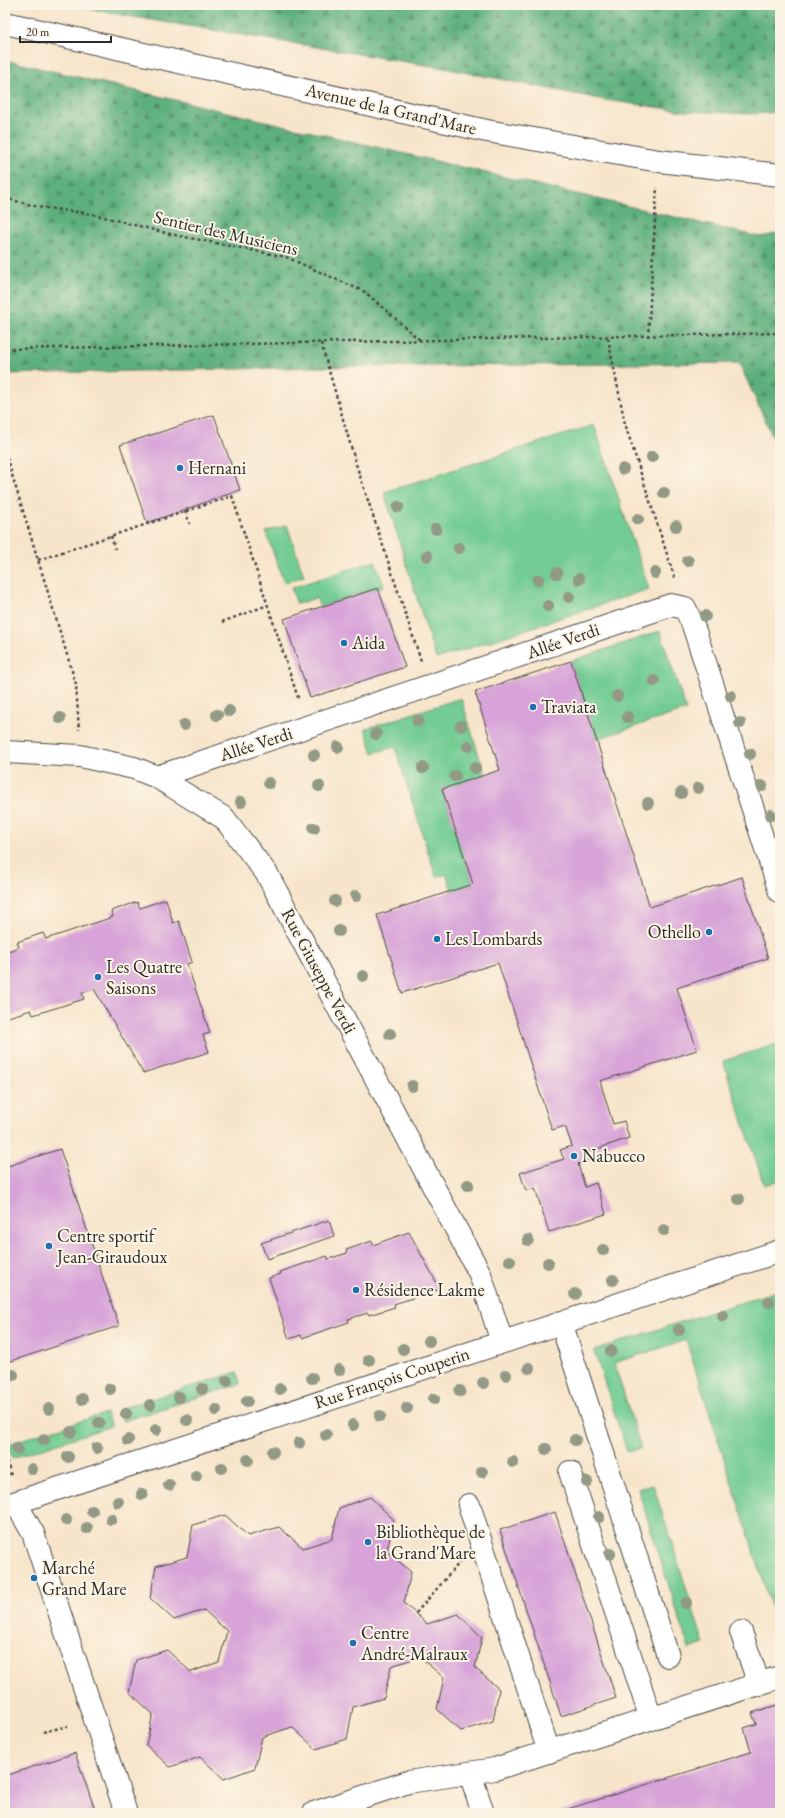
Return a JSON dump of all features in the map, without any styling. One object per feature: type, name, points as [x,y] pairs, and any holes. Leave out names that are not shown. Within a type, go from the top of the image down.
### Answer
[{"type":"street","name":"Avenue de la Grand'Mare","points":[[5,23],[487,131],[659,161],[780,175]]},
{"type":"street","name":"Allée Verdi","points":[[157,776],[429,687],[671,605],[677,606]]},
{"type":"street","points":[[677,606],[685,608],[693,625],[780,892]]},
{"type":"street","name":"Rue Giuseppe Verdi","points":[[5,752],[80,756],[134,768],[157,776],[224,818],[267,874],[480,1274],[502,1342]]},
{"type":"street","name":"Rue François Couperin","points":[[14,1510],[502,1342],[780,1250]]},
{"type":"street","points":[[561,1322],[668,1656]]},
{"type":"street","points":[[570,1472],[651,1719]]},
{"type":"street","points":[[469,1505],[540,1722],[548,1752]]},
{"type":"street","points":[[14,1510],[33,1533],[126,1813]]},
{"type":"street","points":[[741,1632],[759,1684]]},
{"type":"street","points":[[314,1813],[408,1782],[495,1769],[780,1677]]},
{"type":"street","points":[[470,1773],[483,1813]]},
{"type":"path","points":[[648,337],[659,161]]},
{"type":"path","name":"Sentier des Musiciens","points":[[5,196],[12,200],[39,207],[92,214],[170,234],[286,257],[365,292],[421,341]]},
{"type":"path","points":[[5,349],[608,338],[780,333]]},
{"type":"path","points":[[608,338],[625,424],[675,578],[677,606]]},
{"type":"path","points":[[321,343],[356,464],[429,687]]},
{"type":"path","points":[[5,452],[76,684],[80,756]]},
{"type":"path","points":[[38,560],[232,496],[308,727]]},
{"type":"path","points":[[185,512],[190,524]]},
{"type":"path","points":[[111,536],[115,549]]},
{"type":"path","points":[[222,622],[268,605]]},
{"type":"path","points":[[5,1455],[12,1482]]},
{"type":"path","points":[[416,1614],[480,1538]]},
{"type":"green space","points":[[73,5],[780,5],[780,112],[752,114],[683,111],[605,100],[449,69],[109,13]]},
{"type":"green space","points":[[5,60],[760,237],[780,233],[780,453],[739,363],[324,367],[5,374]]},
{"type":"green space","points":[[594,425],[649,589],[436,659],[384,492]]},
{"type":"green space","points":[[287,525],[304,576],[284,583],[266,532]]},
{"type":"green space","points":[[375,561],[384,586],[320,607],[316,598],[297,604],[291,588]]},
{"type":"green space","points":[[660,631],[686,710],[596,739],[571,661]]},
{"type":"green space","points":[[461,698],[485,775],[442,789],[473,884],[452,891],[446,874],[436,877],[395,747],[373,753],[365,729]]},
{"type":"green space","points":[[780,1043],[780,1180],[764,1185],[723,1061]]},
{"type":"green space","points":[[780,1290],[779,1646],[772,1623],[776,1621],[686,1340],[614,1363],[641,1448],[627,1452],[594,1350]]},
{"type":"green space","points":[[237,1372],[240,1384],[123,1421],[119,1409]]},
{"type":"green space","points":[[106,1413],[111,1426],[12,1458],[8,1444]]},
{"type":"green space","points":[[653,1484],[704,1644],[689,1649],[638,1489]]},
{"type":"building","name":"Hernani","points":[[214,415],[240,490],[147,523],[120,445]]},
{"type":"building","name":"Aida","points":[[378,588],[405,667],[310,698],[284,619]]},
{"type":"building","points":[[571,661],[650,907],[742,877],[768,958],[677,988],[697,1050],[600,1081],[613,1124],[624,1121],[629,1138],[585,1153],[588,1161],[578,1164],[585,1187],[596,1183],[606,1214],[549,1232],[535,1188],[526,1191],[520,1173],[564,1159],[560,1150],[572,1146],[565,1126],[552,1130],[498,963],[402,993],[377,915],[473,884],[442,789],[500,770],[475,692]]},
{"type":"building","name":"Les Quatre Saisons","points":[[166,899],[173,923],[179,921],[192,962],[187,964],[210,1033],[203,1035],[209,1052],[143,1073],[94,989],[82,993],[84,999],[33,1015],[31,1010],[5,1018],[5,952],[19,947],[17,942],[43,933],[46,939],[113,917],[111,911],[137,902],[140,908]]},
{"type":"building","name":"Centre sportif Jean-Giraudoux","points":[[60,1149],[119,1326],[5,1363],[5,1167]]},
{"type":"building","points":[[329,1220],[334,1236],[267,1259],[261,1243]]},
{"type":"building","name":"Résidence Lakme","points":[[409,1232],[440,1289],[394,1304],[395,1307],[369,1315],[368,1313],[348,1319],[349,1322],[302,1338],[301,1335],[289,1339],[269,1278],[281,1274],[280,1272],[327,1256],[328,1259],[347,1253],[346,1250],[372,1241],[373,1245]]},
{"type":"building","name":"Centre André-Malraux","points":[[370,1497],[394,1520],[387,1551],[411,1572],[404,1603],[427,1624],[458,1614],[482,1637],[475,1668],[499,1689],[493,1721],[461,1731],[437,1709],[444,1678],[420,1657],[391,1666],[384,1698],[353,1707],[347,1739],[316,1749],[292,1727],[262,1737],[255,1768],[224,1779],[200,1757],[170,1767],[146,1745],[153,1714],[129,1692],[136,1660],[167,1650],[191,1672],[219,1662],[227,1631],[204,1610],[174,1620],[150,1598],[156,1566],[187,1557],[193,1525],[225,1515],[248,1536],[279,1527],[303,1548],[332,1539],[339,1508]]},
{"type":"building","points":[[555,1512],[616,1698],[561,1716],[500,1530]]},
{"type":"building","points":[[780,1704],[780,1813],[555,1813],[751,1752],[744,1728],[756,1724],[752,1713]]},
{"type":"building","points":[[75,1753],[96,1813],[5,1813],[5,1776]]},
{"type":"place","name":"Hernani","points":[[180,468]]},
{"type":"place","name":"Aida","points":[[344,643]]},
{"type":"place","name":"Traviata","points":[[533,707]]},
{"type":"place","name":"Othello","points":[[709,932]]},
{"type":"place","name":"Les Lombards","points":[[437,939]]},
{"type":"place","name":"Les Quatre Saisons","points":[[98,977]]},
{"type":"place","name":"Nabucco","points":[[574,1156]]},
{"type":"place","name":"Centre sportif Jean-Giraudoux","points":[[49,1246]]},
{"type":"place","name":"Résidence Lakme","points":[[356,1290]]},
{"type":"place","name":"Bibliothèque de la Grand'Mare","points":[[368,1542]]},
{"type":"place","name":"Marché Grand Mare","points":[[34,1578]]},
{"type":"place","name":"Centre André-Malraux","points":[[353,1643]]}]
